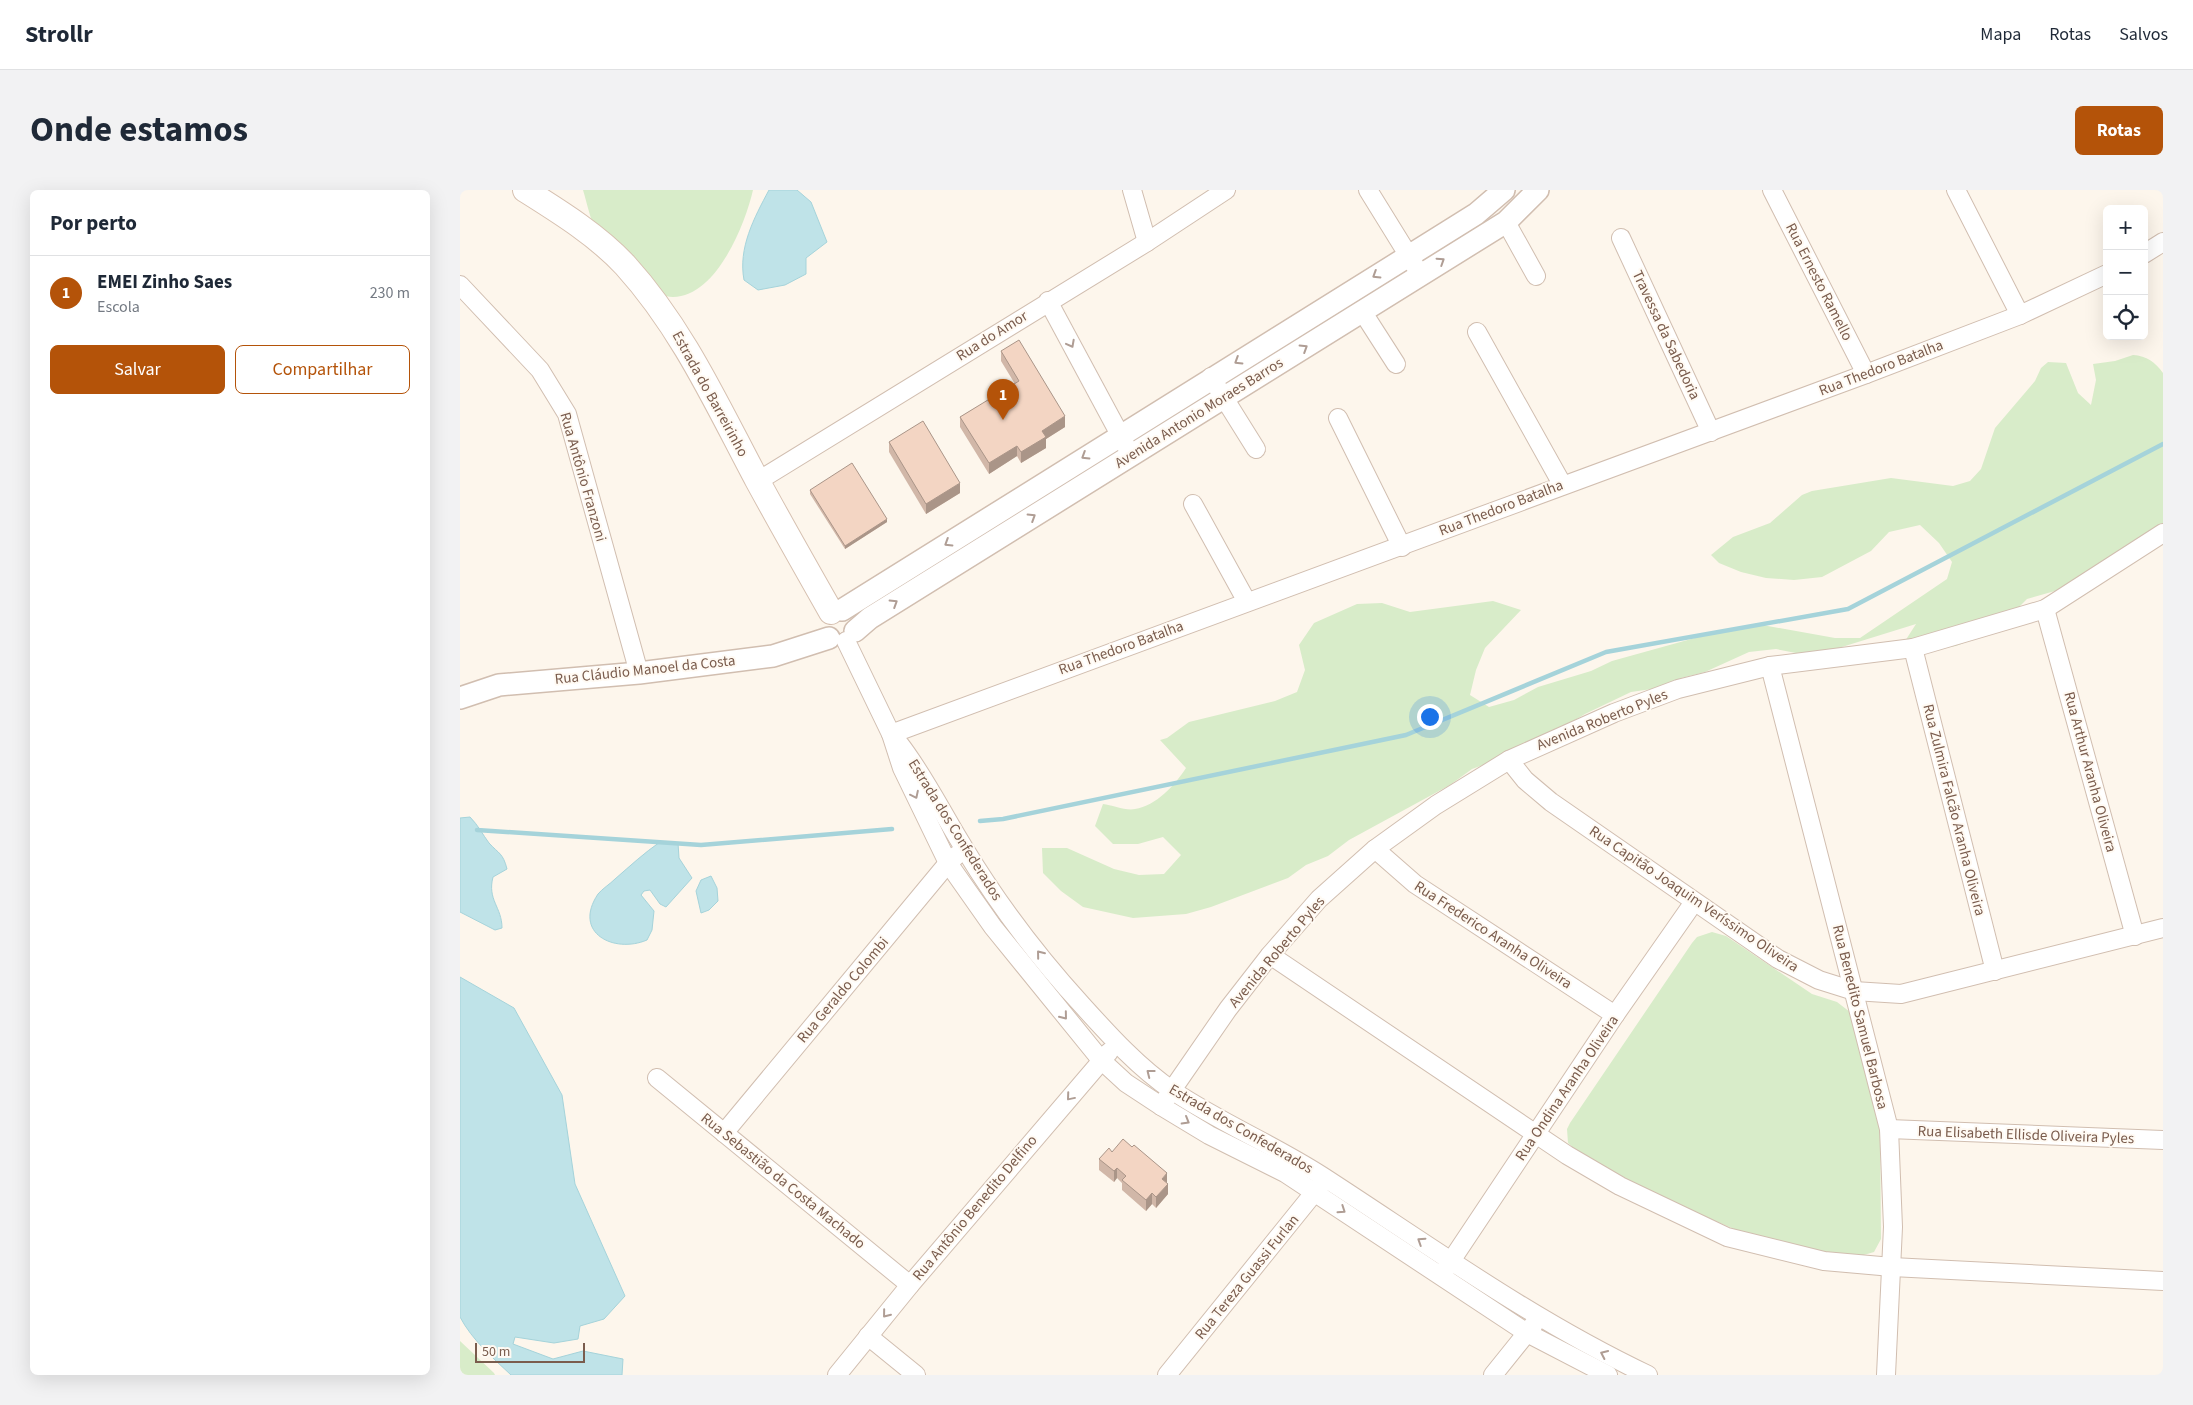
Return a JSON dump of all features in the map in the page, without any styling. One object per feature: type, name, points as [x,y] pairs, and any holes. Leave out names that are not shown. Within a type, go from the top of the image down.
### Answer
[{"type":"main road","name":"Estrada do Barreirinho","points":[[526,190],[590,234],[624,264],[654,300],[700,370],[758,481],[836,611]]},
{"type":"street","points":[[1132,190],[1147,242]]},
{"type":"street","name":"Rua do Amor","points":[[758,481],[1048,301],[1147,242],[1226,190]]},
{"type":"street","points":[[1368,190],[1421,274]]},
{"type":"street","name":"Avenida Antonio Moraes Barros","points":[[836,611],[1476,214],[1504,190]]},
{"type":"street","name":"Avenida Antonio Moraes Barros","points":[[843,637],[870,618],[1506,222],[1538,190]]},
{"type":"street","name":"Rua Ernesto Ramello","points":[[1772,190],[1866,374]]},
{"type":"street","points":[[1956,190],[2020,315]]},
{"type":"street","points":[[1506,222],[1536,276]]},
{"type":"street","name":"Travessa da Sabedoria","points":[[1621,238],[1711,432]]},
{"type":"street","points":[[2148,251],[2163,242]]},
{"type":"street","name":"Rua Thedoro Batalha","points":[[891,734],[1247,602],[1402,547],[1562,484],[1711,432],[1866,374],[2020,315],[2103,276]]},
{"type":"street","name":"Rua Antônio Franzoni","points":[[460,285],[540,370],[567,414],[639,673]]},
{"type":"street","points":[[1048,301],[1131,455]]},
{"type":"street","points":[[1362,311],[1396,364]]},
{"type":"street","points":[[1477,332],[1562,484]]},
{"type":"street","points":[[1212,377],[1256,449]]},
{"type":"street","points":[[1338,418],[1402,547]]},
{"type":"street","points":[[1192,504],[1247,602]]},
{"type":"street","name":"Avenida Roberto Pyles","points":[[1161,1106],[1228,1009],[1270,955],[1319,899],[1375,849],[1436,805],[1509,760],[1614,713],[1678,689],[1770,666],[1913,648],[2045,609],[2163,533]]},
{"type":"street","name":"Rua Arthur Aranha Oliveira","points":[[2045,609],[2135,936]]},
{"type":"street","points":[[836,611],[847,612],[854,619],[843,637],[823,630],[823,625],[836,611]]},
{"type":"street","name":"Rua Cláudio Manoel da Costa","points":[[462,697],[498,686],[639,673],[773,656],[843,637]]},
{"type":"street","name":"Estrada dos Confederados","points":[[843,637],[891,734],[902,768],[948,862],[993,927],[1101,1060],[1126,1082],[1161,1106],[1209,1135],[1284,1173],[1527,1333],[1608,1375]]},
{"type":"street","name":"Rua Zulmira Falcão Aranha Oliveira","points":[[1913,648],[1995,971]]},
{"type":"street","name":"Rua Benedito Samuel Barbosa","points":[[1770,666],[1889,1129],[1893,1227],[1886,1375]]},
{"type":"street","name":"Estrada dos Confederados","points":[[891,734],[915,763],[964,849],[1007,913],[1080,1003],[1116,1043],[1172,1090],[1218,1119],[1294,1158],[1539,1318],[1591,1348],[1648,1375]]},
{"type":"street","name":"Rua Capitão Joaquim Veríssimo Oliveira","points":[[1509,760],[1525,780],[1551,802],[1694,902],[1796,970],[1819,980],[1854,991],[1901,994],[2163,928]]},
{"type":"street","name":"Rua Geraldo Colombi","points":[[724,1133],[948,862],[964,849]]},
{"type":"street","name":"Rua Frederico Aranha Oliveira","points":[[1375,849],[1414,884],[1615,1015]]},
{"type":"street","name":"Rua Ondina Aranha Oliveira","points":[[1441,1276],[1615,1015],[1694,902]]},
{"type":"street","points":[[1270,955],[1537,1134],[1620,1186],[1726,1237],[1824,1260],[1892,1267],[2163,1281]]},
{"type":"street","name":"Rua Antônio Benedito Delfino","points":[[837,1375],[910,1285],[1116,1043]]},
{"type":"street","name":"Rua Sebastião da Costa Machado","points":[[657,1078],[910,1285]]},
{"type":"street","name":"Rua Elisabeth Ellisde Oliveira Pyles","points":[[1889,1129],[2163,1140]]},
{"type":"street","name":"Rua Tereza Guassi Furlan","points":[[1167,1375],[1316,1193],[1326,1178]]},
{"type":"street","points":[[1494,1375],[1539,1318]]},
{"type":"street","points":[[868,1336],[916,1375]]},
{"type":"green space","points":[[583,190],[753,190],[736,239],[715,272],[703,285],[688,294],[673,297],[653,290],[603,239],[594,226]]},
{"type":"green space","points":[[2133,355],[2150,360],[2163,373],[2163,530],[2087,571],[2062,589],[2027,599],[1999,627],[1987,634],[1956,646],[1925,651],[1898,652],[1916,624],[1829,651],[1801,654],[1776,649],[1749,652],[1705,672],[1681,678],[1659,688],[1631,692],[1585,714],[1527,749],[1472,769],[1450,785],[1349,840],[1328,856],[1306,865],[1288,878],[1211,907],[1186,914],[1133,918],[1083,907],[1061,891],[1043,873],[1042,848],[1067,848],[1114,869],[1139,875],[1164,874],[1181,855],[1163,837],[1138,844],[1113,844],[1095,826],[1103,804],[1123,809],[1135,809],[1150,804],[1164,794],[1186,768],[1160,740],[1167,738],[1189,722],[1275,701],[1297,692],[1305,670],[1299,645],[1314,623],[1357,604],[1382,603],[1410,612],[1493,601],[1521,610],[1485,648],[1476,670],[1470,695],[1489,707],[1514,700],[1538,687],[1591,671],[1612,661],[1720,631],[1757,624],[1835,638],[1860,638],[1947,579],[1952,562],[1939,543],[1920,525],[1889,532],[1871,551],[1822,577],[1794,580],[1766,578],[1741,572],[1719,563],[1711,555],[1733,537],[1770,523],[1802,495],[1812,491],[1891,478],[1953,486],[1970,481],[1981,469],[1995,428],[2035,381],[2041,368],[2048,362],[2066,363],[2078,393],[2091,405],[2096,380],[2093,364],[2115,361]]},
{"type":"green space","points":[[1712,932],[1726,936],[1812,994],[1837,1002],[1850,1012],[1880,1121],[1881,1239],[1874,1252],[1857,1257],[1806,1250],[1739,1231],[1666,1200],[1578,1152],[1568,1143],[1567,1129],[1570,1123],[1692,943],[1697,937]]},
{"type":"green space","points":[[460,1341],[494,1373],[495,1375],[460,1375]]},
{"type":"water","points":[[769,190],[797,190],[811,202],[827,242],[806,258],[806,274],[785,285],[758,290],[744,280],[743,256],[753,222]]},
{"type":"water","points":[[470,817],[502,857],[507,869],[493,877],[493,898],[500,914],[502,928],[495,930],[460,912],[460,818]]},
{"type":"water","points":[[660,842],[678,843],[679,858],[692,878],[666,907],[660,904],[650,890],[644,891],[641,895],[654,911],[652,930],[647,940],[634,944],[622,944],[610,942],[600,937],[593,929],[590,920],[591,908],[598,894]]},
{"type":"water","points":[[711,876],[717,888],[718,901],[709,910],[701,913],[696,891],[701,880]]},
{"type":"water","points":[[460,977],[514,1008],[562,1095],[575,1184],[625,1296],[604,1319],[580,1326],[578,1339],[554,1343],[515,1337],[513,1344],[553,1359],[583,1351],[623,1359],[622,1375],[511,1375],[477,1341],[460,1317]]},
{"type":"building","points":[[1019,340],[1065,416],[1042,431],[1046,437],[1021,452],[1017,446],[989,463],[960,417],[1019,381],[1001,351]]},
{"type":"building","points":[[923,421],[960,483],[926,504],[889,442]]},
{"type":"building","points":[[852,463],[887,519],[845,546],[810,490]]},
{"type":"building","points":[[1123,1139],[1132,1147],[1134,1145],[1167,1173],[1162,1179],[1168,1184],[1156,1197],[1152,1193],[1146,1200],[1122,1180],[1126,1176],[1117,1168],[1114,1171],[1099,1159],[1109,1148],[1112,1152]]},
{"type":"waterway","points":[[980,821],[1003,819],[1406,735],[1606,652],[1848,609],[2163,444]]},
{"type":"waterway","points":[[477,830],[701,845],[892,829]]},
{"type":"place","name":"EMEI Zinho Saes","points":[[1003,420]]}]
